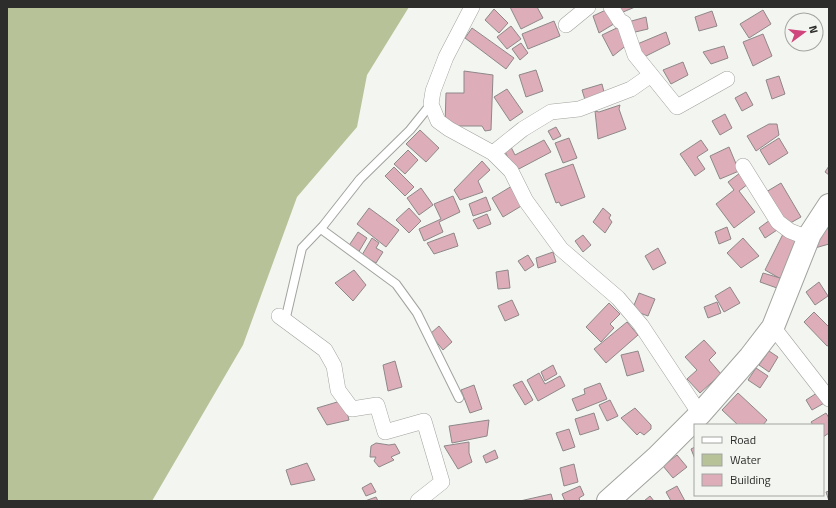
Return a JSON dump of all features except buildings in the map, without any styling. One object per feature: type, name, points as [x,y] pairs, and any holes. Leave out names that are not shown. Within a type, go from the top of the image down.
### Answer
[{"type":"main road","points":[[616,498],[700,414],[750,357],[773,327],[808,238],[829,205]]},
{"type":"street","points":[[472,7],[446,57],[433,91],[431,104],[438,121],[449,129],[493,153],[511,171],[526,201],[560,249],[618,298],[641,325],[700,414]]},
{"type":"street","points":[[566,26],[588,7]]},
{"type":"street","points":[[611,7],[620,21],[624,23],[635,55],[677,107],[727,79]]},
{"type":"street","points":[[493,153],[523,129],[551,112],[579,109],[631,90],[651,75]]},
{"type":"street","points":[[743,166],[778,222],[790,231],[808,238]]},
{"type":"street","points":[[282,318],[325,350],[334,366],[338,390],[352,409],[377,405],[385,432],[424,421],[442,482],[418,501]]},
{"type":"street","points":[[773,327],[829,399]]},
{"type":"lane","points":[[282,318],[302,248],[321,229],[360,180],[410,130],[431,104]]},
{"type":"lane","points":[[321,229],[396,284],[416,313],[458,398]]},
{"type":"water","points":[[7,7],[409,7],[367,75],[357,127],[297,197],[243,345],[152,501],[7,501]]}]
